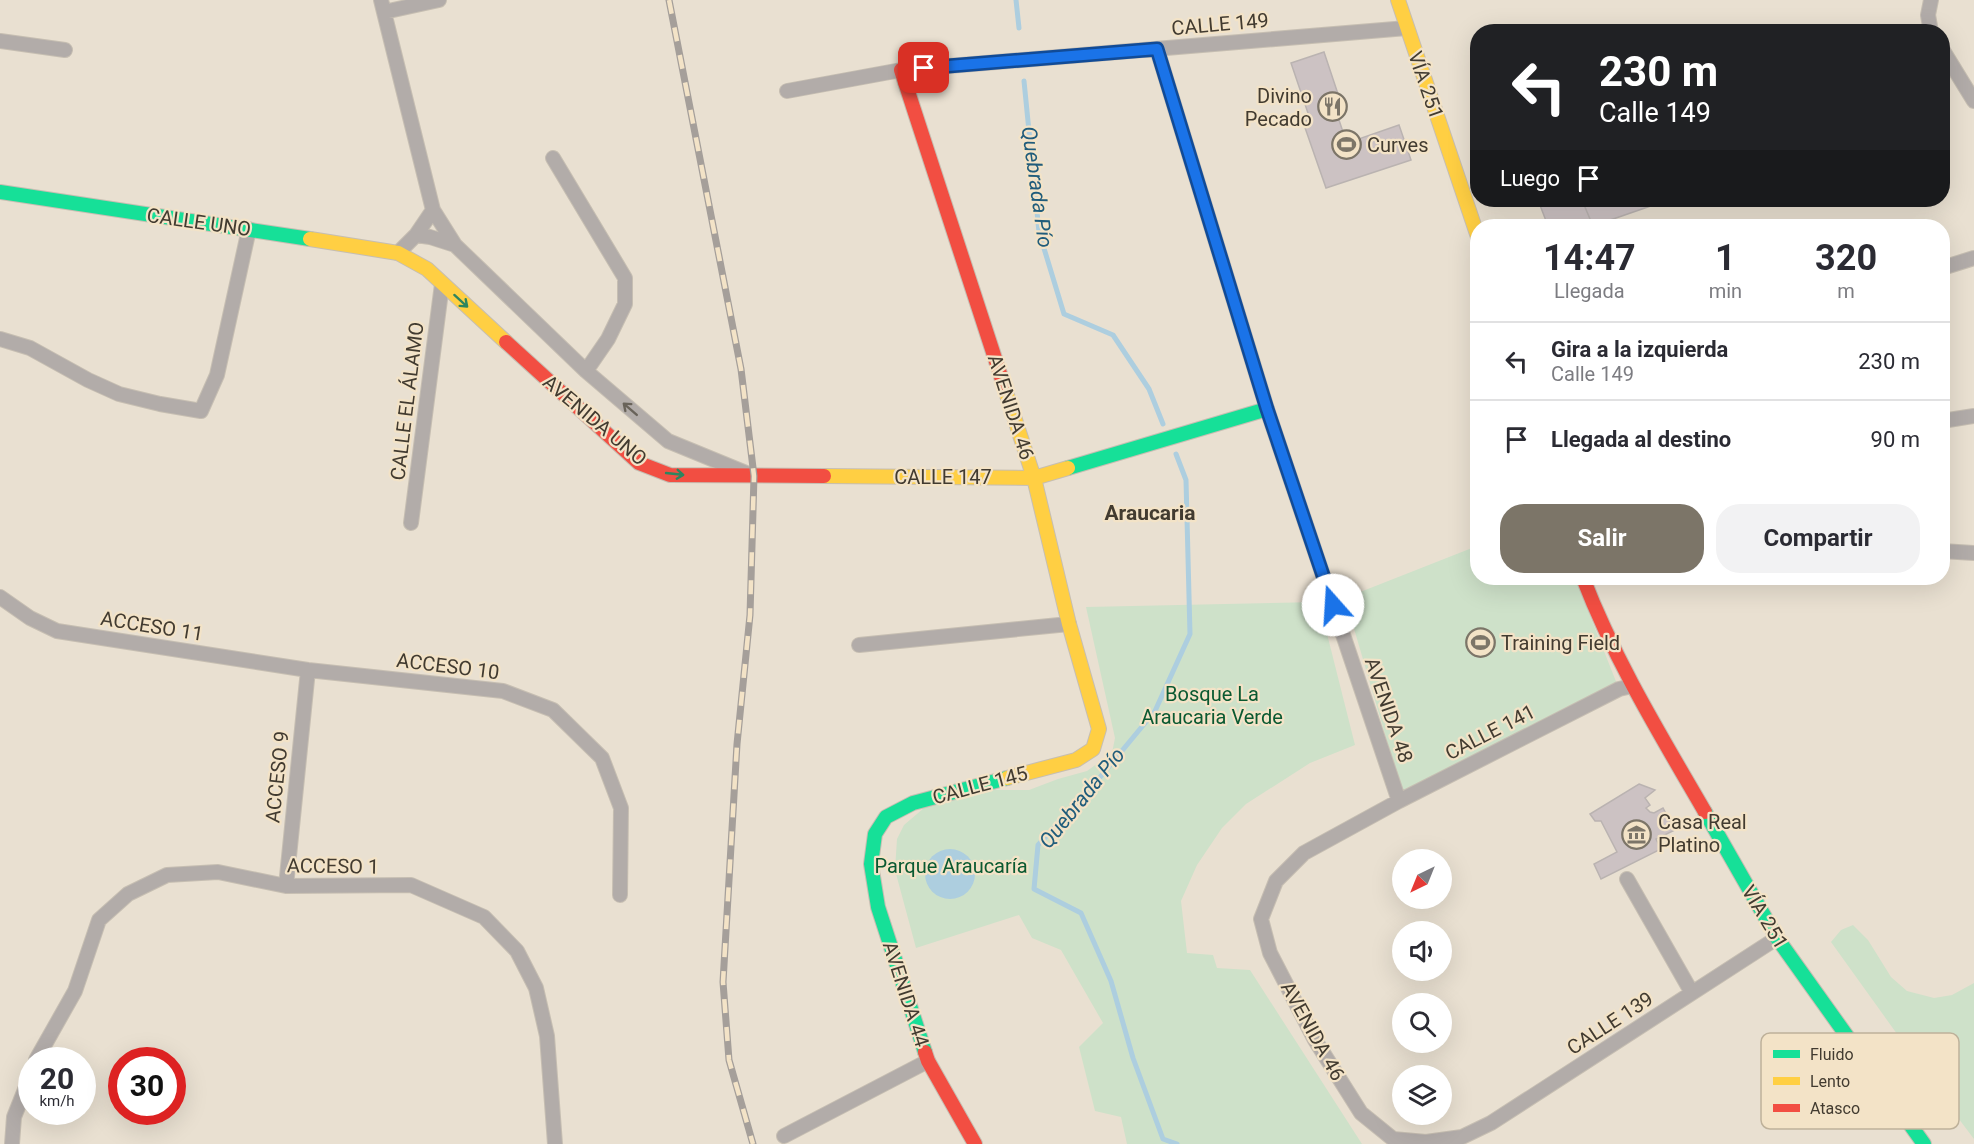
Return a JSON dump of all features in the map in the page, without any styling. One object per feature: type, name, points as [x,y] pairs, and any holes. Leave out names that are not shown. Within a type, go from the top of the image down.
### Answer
[{"type":"street","points":[[383,6],[439,0]]},
{"type":"street","name":"VÍA 251","points":[[1398,0],[1472,219]]},
{"type":"street","points":[[1930,24],[1928,15],[1931,0]]},
{"type":"street","name":"AVENIDA UNO","points":[[383,6],[433,210],[455,245],[586,370],[668,441],[754,476]]},
{"type":"street","name":"CALLE 149","points":[[787,91],[900,70],[1407,28]]},
{"type":"street","points":[[0,41],[65,50]]},
{"type":"street","name":"AVENIDA 48","points":[[1157,49],[1267,409],[1399,801]]},
{"type":"street","points":[[1950,62],[1974,101]]},
{"type":"street","name":"AVENIDA 46","points":[[900,70],[1034,478],[1069,624],[1099,729],[1093,749]]},
{"type":"street","points":[[553,158],[625,278],[625,304],[608,339],[586,370]]},
{"type":"street","name":"CALLE UNO","points":[[0,192],[398,253]]},
{"type":"street","points":[[398,253],[414,237],[433,210]]},
{"type":"street","points":[[0,339],[30,348],[119,394],[201,411],[217,375],[249,229]]},
{"type":"street","points":[[414,237],[430,237],[455,245]]},
{"type":"street","points":[[414,237],[414,250],[427,270]]},
{"type":"street","name":"AVENIDA UNO","points":[[398,253],[427,270],[639,463],[670,475],[754,476]]},
{"type":"street","points":[[1950,266],[1974,258]]},
{"type":"street","name":"CALLE EL ÁLAMO","points":[[411,523],[442,284]]},
{"type":"street","name":"CALLE 147","points":[[754,476],[1034,478],[1267,409]]},
{"type":"street","points":[[1950,420],[1974,416]]},
{"type":"street","points":[[1950,552],[1974,553]]},
{"type":"street","name":"VÍA 251","points":[[1586,585],[1598,617],[1632,686],[1777,938],[1845,1033]]},
{"type":"street","name":"ACCESO 11","points":[[0,597],[30,618],[57,631],[308,670]]},
{"type":"street","points":[[860,645],[1069,624]]},
{"type":"street","name":"ACCESO 9","points":[[286,886],[308,670]]},
{"type":"street","name":"ACCESO 10","points":[[308,670],[503,691],[553,710],[602,758],[621,808],[620,895]]},
{"type":"street","name":"CALLE 141","points":[[1304,853],[1399,801],[1619,689],[1632,686]]},
{"type":"street","name":"CALLE 145","points":[[874,834],[886,817],[912,803],[1076,760],[1093,749]]},
{"type":"street","name":"AVENIDA 44","points":[[874,834],[871,864],[878,907],[928,1061],[975,1144]]},
{"type":"street","name":"AVENIDA 46","points":[[1304,853],[1275,881],[1261,919],[1270,953],[1315,1040],[1361,1113],[1393,1139],[1426,1142],[1462,1137]]},
{"type":"street","name":"ACCESO 1","points":[[43,1047],[75,991],[99,920],[128,894],[166,875],[218,872],[286,886],[411,885],[484,917],[518,951],[536,988],[547,1036],[555,1144]]},
{"type":"street","points":[[1627,879],[1692,993]]},
{"type":"street","name":"CALLE 139","points":[[1462,1137],[1491,1123],[1777,938]]},
{"type":"street","points":[[784,1136],[928,1061]]},
{"type":"street","points":[[12,1144],[14,1117],[18,1107]]},
{"type":"street","name":"VÍA 251","points":[[1913,1129],[1924,1144]]},
{"type":"green space","name":"Training Field","points":[[1470,549],[1470,585],[1578,585],[1619,689],[1402,792],[1345,598]]},
{"type":"green space","name":"Bosque La Araucaria Verde","points":[[1319,602],[1355,745],[1310,763],[1246,804],[1222,828],[1197,865],[1181,901],[1187,953],[1213,955],[1217,968],[1250,970],[1362,1144],[1127,1144],[1121,1117],[1095,1111],[1079,1047],[1103,1023],[1061,950],[1032,938],[1019,915],[916,948],[895,870],[897,839],[904,825],[924,808],[990,790],[1029,790],[1087,771],[1112,753],[1115,738],[1086,607]]},
{"type":"green space","points":[[1853,925],[1868,940],[1891,977],[1907,991],[1934,998],[1952,995],[1974,983],[1974,1139],[1959,1119],[1959,1033],[1896,1033],[1831,942],[1841,930]]},
{"type":"water","points":[[950,849],[968,856],[975,874],[968,892],[950,899],[932,892],[925,874],[932,856]]},
{"type":"building","points":[[1324,52],[1344,112],[1337,114],[1343,132],[1349,133],[1356,140],[1399,125],[1411,160],[1326,188],[1303,122],[1310,119],[1291,63]]},
{"type":"building","points":[[1541,207],[1648,207],[1613,219],[1545,219]]},
{"type":"building","points":[[1585,207],[1648,207],[1613,219],[1590,219]]},
{"type":"building","name":"Casa Real Platino","points":[[1639,784],[1655,790],[1645,798],[1650,805],[1646,808],[1654,813],[1663,808],[1675,830],[1656,839],[1661,849],[1601,879],[1594,864],[1617,852],[1601,821],[1595,821],[1590,814]]},
{"type":"waterway","name":"Quebrada Pío","points":[[1016,0],[1019,28]]},
{"type":"waterway","name":"Quebrada Pío","points":[[1024,81],[1039,232],[1064,314],[1113,335],[1149,389],[1163,424]]},
{"type":"waterway","name":"Quebrada Pío","points":[[1176,454],[1186,480],[1190,634],[1155,711],[1087,793],[1038,845],[1034,889],[1081,913],[1111,981],[1133,1058],[1163,1139],[1177,1144]]},
{"type":"railway","points":[[669,0],[741,369],[754,476],[750,615],[737,744],[723,982],[729,1060],[753,1144]]},
{"type":"traffic: fast","points":[[0,192],[310,239]]},
{"type":"traffic: fast","points":[[1068,468],[1267,409]]},
{"type":"traffic: fast","points":[[925,1052],[878,907],[871,864],[875,834],[886,817],[913,803],[1007,778]]},
{"type":"traffic: fast","points":[[1705,812],[1777,938],[1845,1033]]},
{"type":"traffic: fast","points":[[1913,1129],[1924,1144]]},
{"type":"traffic: slow","points":[[1398,0],[1472,219]]},
{"type":"traffic: slow","points":[[310,239],[398,253],[427,269],[506,342]]},
{"type":"traffic: slow","points":[[1004,386],[1034,478],[1069,624],[1099,729],[1093,749],[1076,760],[1007,778]]},
{"type":"traffic: slow","points":[[824,476],[1034,478],[1068,468]]},
{"type":"traffic: jam","points":[[901,70],[1004,386]]},
{"type":"traffic: jam","points":[[506,342],[639,463],[670,475],[824,476]]},
{"type":"traffic: jam","points":[[1586,585],[1624,668],[1705,812]]},
{"type":"traffic: jam","points":[[925,1052],[975,1144]]},
{"type":"place","name":"Divino Pecado","points":[[1333,107]]},
{"type":"place","name":"Curves","points":[[1346,145]]},
{"type":"place","name":"Training Field","points":[[1480,643]]},
{"type":"place","name":"Casa Real Platino","points":[[1637,834]]},
{"type":"district","name":"Araucaria","points":[[1150,513]]},
{"type":"route","points":[[924,68],[1157,49],[1267,409],[1333,605]]},
{"type":"park label","name":"Parque Araucaría","points":[[951,866]]}]
